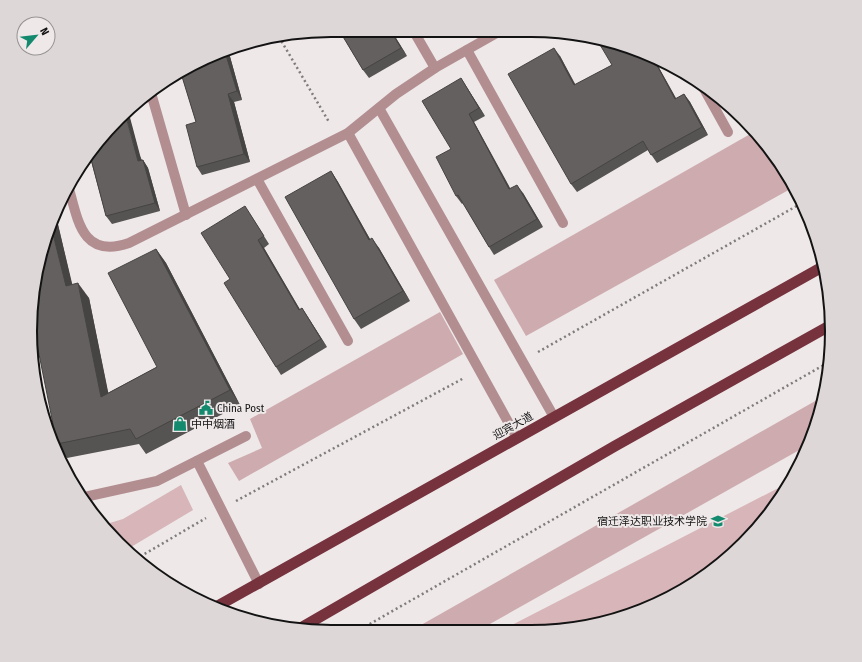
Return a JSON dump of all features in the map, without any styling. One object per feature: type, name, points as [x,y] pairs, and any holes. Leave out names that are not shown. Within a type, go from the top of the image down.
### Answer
[{"type":"highway","name":"迎宾大道","points":[[221,604],[818,269]]},
{"type":"highway","points":[[308,624],[608,450],[825,328]]},
{"type":"lane","points":[[417,37],[435,68]]},
{"type":"lane","points":[[71,194],[78,222],[86,238],[100,247],[116,248],[186,215],[343,136],[435,68],[490,37]]},
{"type":"lane","points":[[468,50],[563,223]]},
{"type":"lane","points":[[709,97],[728,132]]},
{"type":"lane","points":[[152,98],[186,215]]},
{"type":"lane","points":[[379,108],[554,418]]},
{"type":"lane","points":[[343,136],[517,438]]},
{"type":"lane","points":[[257,179],[348,341]]},
{"type":"lane","points":[[88,496],[158,481],[246,436]]},
{"type":"lane","points":[[197,461],[259,584]]},
{"type":"path","points":[[281,42],[343,136]]},
{"type":"path","points":[[367,625],[822,366]]},
{"type":"shaded area","points":[[750,134],[764,152],[789,190],[526,336],[494,280]]},
{"type":"shaded area","points":[[440,312],[463,354],[239,481],[228,463],[262,448],[250,419]]},
{"type":"shaded area","points":[[816,400],[800,449],[488,625],[421,625]]},
{"type":"shaded area","points":[[181,485],[193,510],[131,547],[109,523],[123,519]]},
{"type":"shaded area","points":[[780,487],[752,525],[725,552],[678,586],[661,595],[626,609],[588,619],[550,624],[512,625]]},
{"type":"building","points":[[343,37],[394,37],[401,48],[363,70]]},
{"type":"building","points":[[601,46],[644,59],[657,65],[675,99],[684,94],[702,127],[651,155],[643,141],[571,184],[508,74],[554,48],[574,85],[612,65]]},
{"type":"building","points":[[226,56],[237,91],[228,94],[244,154],[197,167],[186,125],[196,122],[182,77]]},
{"type":"building","points":[[461,78],[479,108],[469,114],[509,189],[517,185],[537,219],[489,247],[458,195],[456,196],[436,157],[451,149],[422,101]]},
{"type":"building","points":[[127,120],[138,161],[143,160],[155,203],[106,216],[92,161],[110,137]]},
{"type":"building","points":[[331,171],[369,240],[372,238],[403,291],[354,319],[285,197]]},
{"type":"building","points":[[245,206],[264,236],[258,240],[299,310],[302,308],[321,339],[276,367],[224,283],[230,279],[201,233]]},
{"type":"building","points":[[53,235],[66,286],[78,283],[101,397],[157,367],[108,273],[156,249],[230,390],[136,439],[130,429],[59,444],[54,429],[38,349],[37,331],[43,274]]},
{"type":"place","name":"China Post","points":[[206,408]]},
{"type":"place","name":"中中烟酒","points":[[180,424]]},
{"type":"place","name":"宿迁泽达职业技术学院","points":[[718,521]]}]
